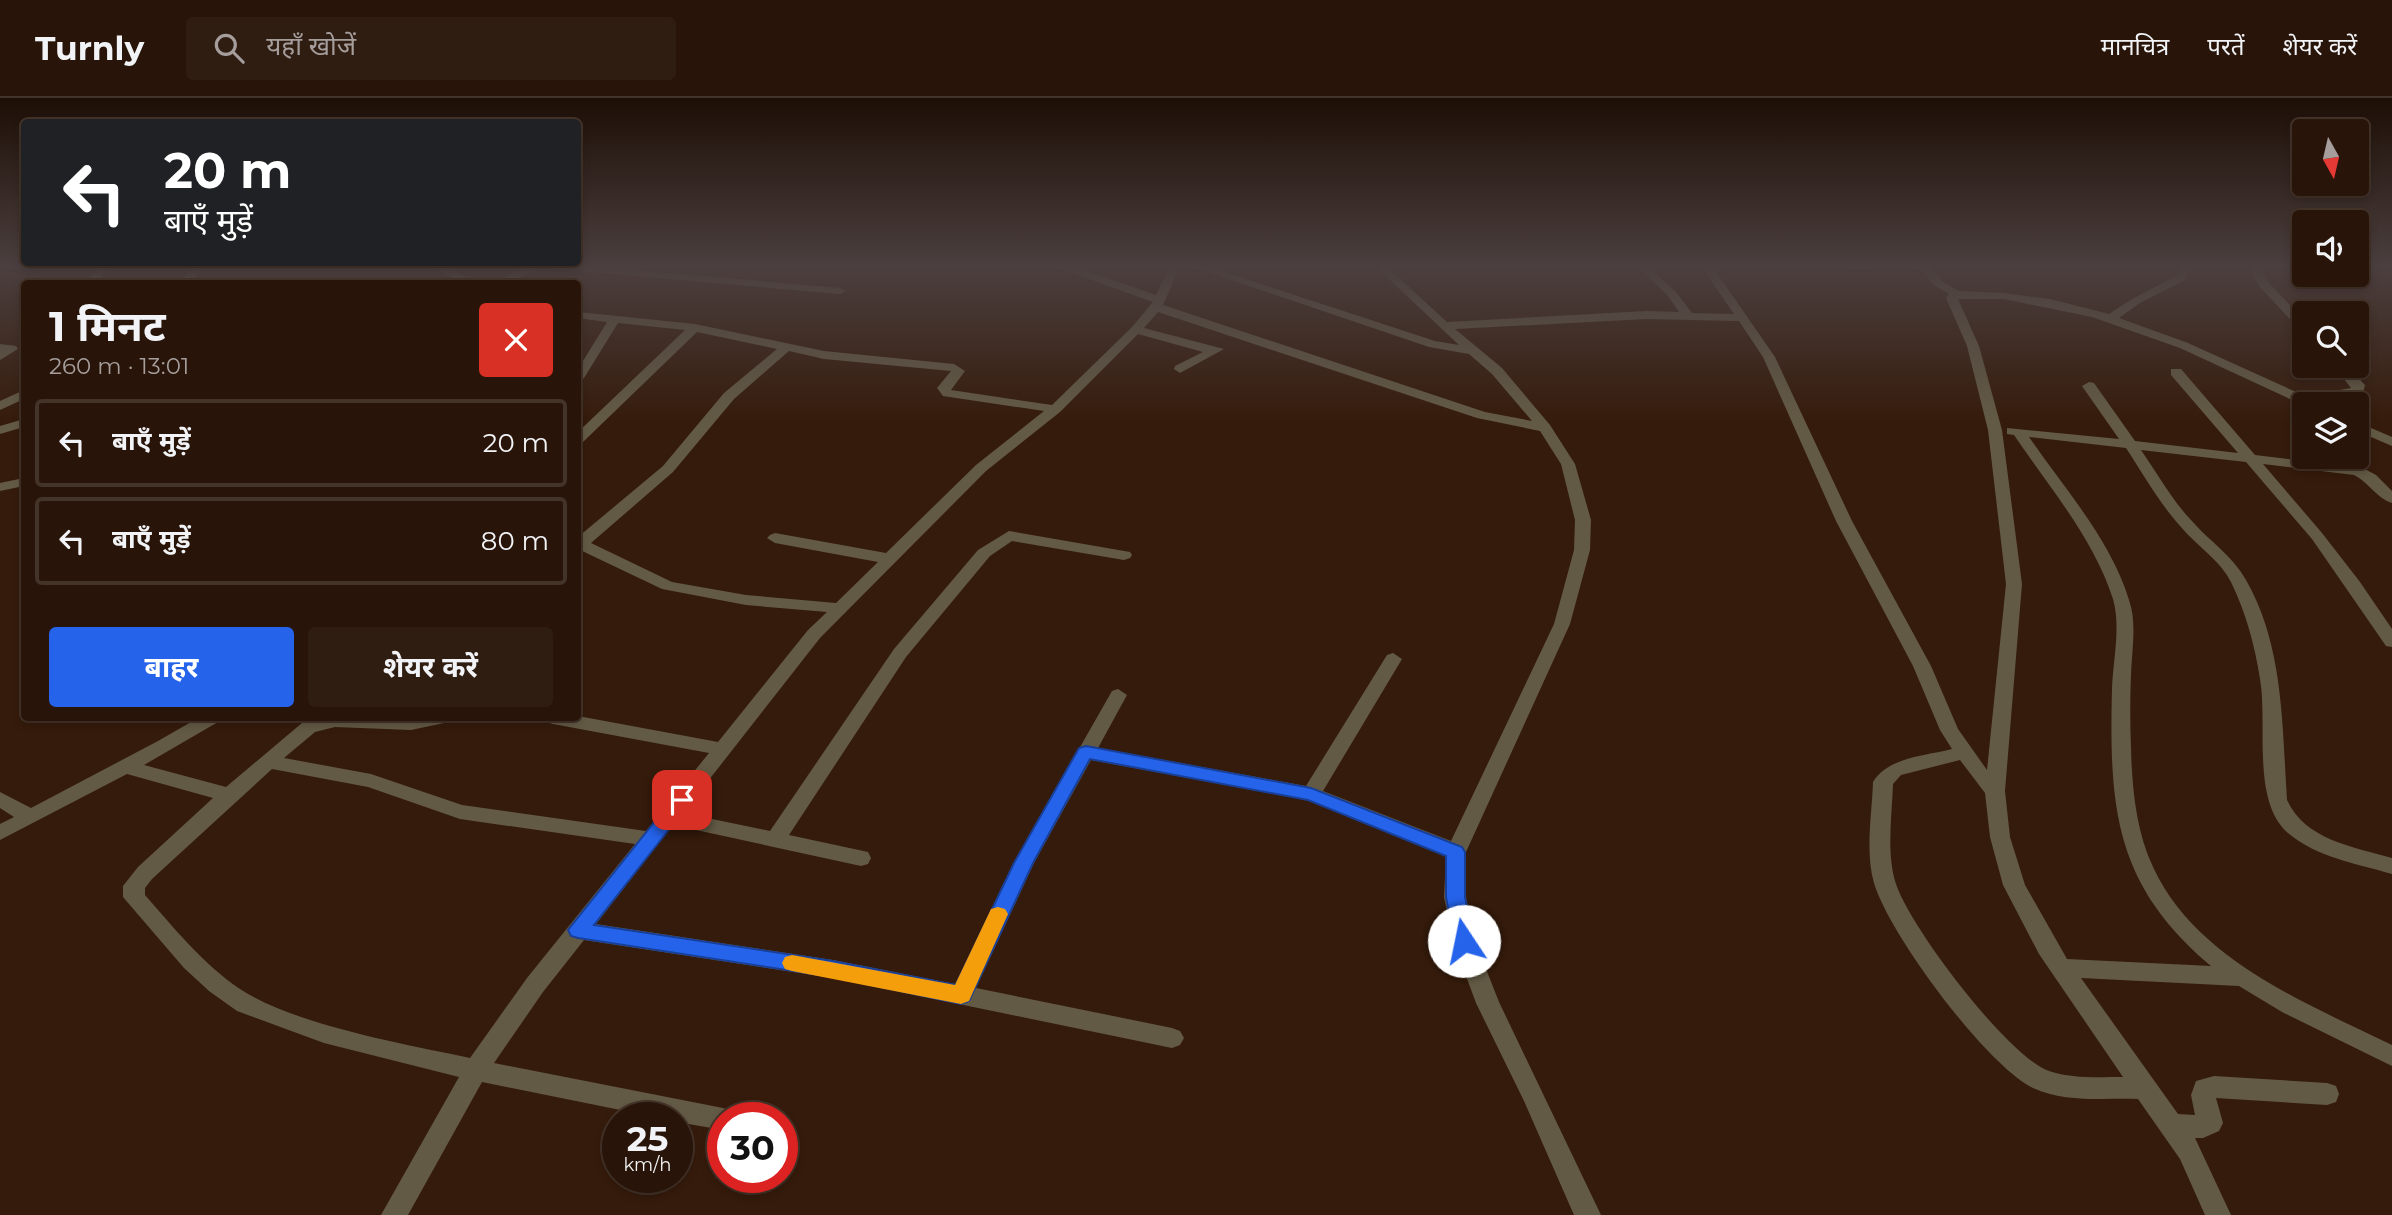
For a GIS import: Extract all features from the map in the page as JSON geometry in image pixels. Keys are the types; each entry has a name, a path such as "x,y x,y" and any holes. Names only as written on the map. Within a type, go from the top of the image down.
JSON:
{"street":[{"path":"601,318 695,328 824,355 954,368 959,372 944,388 948,393 1055,409"},
{"path":"394,1215 475,1071 535,985 814,634 981,468 1055,409 1146,318"},
{"path":"1195,318 1482,415 1545,428"},
{"path":"1356,318 1433,344 1474,351"},
{"path":"1436,318 1497,371 1545,428 1568,464 1583,520 1582,550 1562,624 1456,852 1455,897 1464,941 1488,1003 1588,1215"},
{"path":"1444,326 1577,318"},
{"path":"1744,318 1769,357 1844,521 1922,666 1948,730 1995,791"},
{"path":"1959,318 1973,346 1994,430 2014,583 1995,791 2000,837 2014,885 2047,948 2189,1151 2218,1215"},
{"path":"2111,318 2154,331 2292,395"},
{"path":"581,373 614,320"},
{"path":"581,436 667,351 695,328"},
{"path":"1136,330 1214,351"},
{"path":"1180,369 1242,336"},
{"path":"0,348 12,349 0,356"},
{"path":"785,348 729,396 668,468 582,541 584,546 668,586 746,600 840,608"},
{"path":"2176,372 2317,536 2392,642"},
{"path":"2351,378 2358,385 2358,390 2354,392"},
{"path":"2089,386 2185,523 2222,558 2238,580 2259,630 2270,682 2280,813 2309,837 2392,866"},
{"path":"0,406 21,396"},
{"path":"0,430 21,424"},
{"path":"1994,430 2358,471 2371,478 2392,499"},
{"path":"2369,431 2392,442"},
{"path":"2019,432 2091,541 2110,573 2122,602 2124,627 2121,749 2124,803 2134,843 2149,881 2170,912 2197,940 2242,977 2392,1056"},
{"path":"0,487 21,483"},
{"path":"775,839 900,653 984,553 1009,536 1124,555"},
{"path":"775,538 890,559"},
{"path":"1311,794 1393,659"},
{"path":"961,995 1024,863 1118,695"},
{"path":"0,832 206,721"},
{"path":"426,721 411,724 321,723 309,727 229,794 145,873 134,886 134,897 199,969 233,996 281,1018 339,1037 475,1071 707,1116"},
{"path":"570,721 723,748"},
{"path":"1086,752 1311,794 1456,852"},
{"path":"1963,752 1894,770 1883,782 1885,884 1902,923 1928,961 2016,1064 2038,1080 2063,1086 2147,1088"},
{"path":"268,762 371,781 460,812 651,839"},
{"path":"124,767 229,794"},
{"path":"0,799 30,817"},
{"path":"669,817 861,858"},
{"path":"578,930 833,969 1172,1038"},
{"path":"2062,968 2242,977"},
{"path":"2171,1125 2203,1127 2210,1123 2203,1096 2205,1089 2214,1087 2327,1094"}],"slow traffic":[{"path":"792,963 961,995 998,914"}],"route":[{"path":"682,800 578,930 833,969 961,995 1024,863 1086,752 1311,794 1456,852 1455,897 1464,941"}]}
